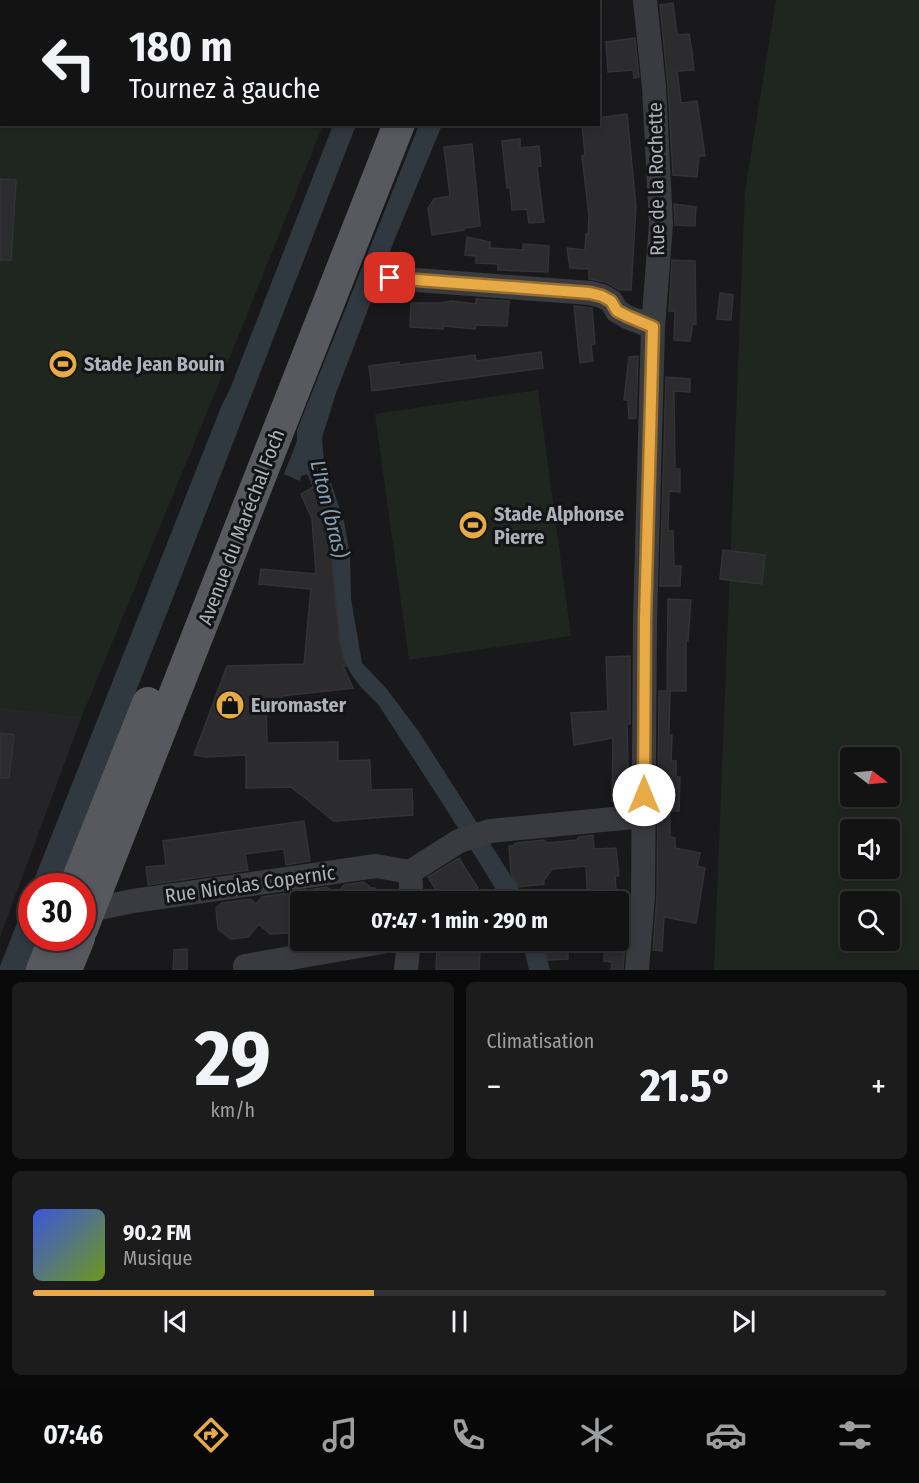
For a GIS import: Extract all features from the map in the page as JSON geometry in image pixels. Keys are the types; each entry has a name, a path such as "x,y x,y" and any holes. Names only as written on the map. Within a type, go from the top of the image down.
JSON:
{"main road":[{"name":"Avenue du Maréchal Foch","path":"96,878 376,126"},
{"name":"Avenue du Maréchal Foch","path":"96,881 398,126"},
{"path":"42,970 50,951"},
{"name":"Avenue du Maréchal Foch","path":"66,970 72,951"}],"street":[{"name":"Rue de la Rochette","path":"637,970 643,897 645,620 653,327 661,224 654,87 645,0"},
{"path":"390,278 590,293 602,296 611,301 617,311 653,327"},
{"path":"411,891 410,872 459,841 490,831 644,816"},
{"name":"Rue Nicolas Copernic","path":"96,912 133,901 375,866 410,872"},
{"path":"245,966 330,951"},
{"path":"406,970 408,951"}],"shaded area":[{"path":"776,0 919,0 919,970 714,970 745,191"},
{"path":"0,126 323,126 82,716 0,707"},
{"name":"Stade Alphonse Pierre","path":"538,390 571,636 409,660 375,414"},
{"path":"0,707 82,716 24,873 18,873 18,888 0,937"}],"water":[{"path":"333,126 356,126 64,873 37,873"},
{"name":"L'Iton (bras)","path":"419,126 442,126 394,241 335,396 322,438 324,463 344,521 350,555 351,599 362,663 386,688 419,732 520,891 497,891 378,704 360,686 346,664 338,635 332,550 326,519 307,474 301,476 300,481 284,474 297,441 297,430"},
{"path":"18,920 18,951 34,951 27,970 0,970"},
{"path":"524,951 545,951 550,970 529,970"}],"building":[{"path":"673,3 677,35 689,34 692,51 694,70 677,71 681,103 697,101 705,156 699,156 697,177 673,175 668,86 660,5"},
{"path":"635,38 639,77 634,78 633,70 608,72 606,42"},
{"path":"627,114 636,207 631,290 620,290 606,282 589,279 589,269 570,268 567,248 585,250 586,234 588,234 589,216 582,156 585,155 582,126 600,126 600,118"},
{"path":"520,139 520,148 539,146 541,166 537,166 544,222 529,223 527,209 512,210 502,141"},
{"path":"472,144 480,226 432,235 428,208 434,199 450,196 444,147"},
{"path":"0,179 16,180 11,260 0,260"},
{"path":"674,204 696,207 695,226 675,225"},
{"path":"467,237 490,242 490,248 523,250 523,244 549,246 548,272 498,270 498,264 476,263 476,256 465,255"},
{"path":"672,260 695,261 696,324 693,323 690,341 674,340 675,311 669,311"},
{"path":"720,293 733,295 731,320 717,319"},
{"path":"476,299 509,301 507,326 476,325 475,329 443,326 443,329 410,327 411,303 452,301 476,304"},
{"path":"574,306 592,308 595,344 591,345 593,361 580,363"},
{"path":"541,352 543,368 372,391 369,366 399,362 399,365 475,355 476,361"},
{"path":"638,356 636,418 629,419 628,400 624,400 629,357"},
{"path":"666,377 690,379 690,392 674,391 675,469 680,469 680,492 669,491 668,531 673,531 674,566 681,566 680,586 660,586"},
{"path":"313,487 323,508 329,533 340,644 346,666 343,666 353,688 282,696 279,704 266,699 267,743 338,742 338,761 370,760 371,790 412,789 413,815 334,821 291,787 246,788 246,755 207,757 194,755 227,666 304,664 311,589 259,584 261,569 316,574 312,519 301,494"},
{"path":"723,550 765,555 762,584 720,579"},
{"path":"668,599 691,600 688,641 686,641 686,691 670,691 671,761 676,761 676,777 680,777 679,811 670,811 670,837 675,838 675,848 700,853 697,866 705,868 696,923 664,917 662,951 653,950 657,897 659,691 667,691"},
{"path":"630,656 630,724 627,724 629,801 612,801 613,738 574,745 571,713 608,711 606,657"},
{"path":"0,733 14,735 9,778 0,778"},
{"path":"304,821 310,861 286,865 284,849 245,854 248,870 148,885 146,867 166,865 163,841"},
{"path":"593,835 594,849 616,848 619,876 615,876 616,891 587,891 586,866 552,869 544,880 544,884 518,887 511,873 509,846 544,840 547,843 577,840 579,837"},
{"path":"459,858 478,888 473,891 436,891 428,877"},
{"path":"364,882 371,888 375,888 375,891 339,891 344,885"},
{"path":"327,887 332,891 301,891"},
{"path":"290,893 290,930 288,933 270,934 259,924 248,937 231,939 218,929 216,908 222,903 250,899 256,904 262,897"},
{"path":"187,949 187,970 173,970 174,950"},
{"path":"437,951 480,951 479,970 436,970"},
{"path":"546,951 568,951 568,959 548,960"},
{"path":"605,951 625,951 623,970 611,970 612,962 604,961"}],"place":[{"name":"Stade Jean Bouin","path":"63,364"},
{"name":"Stade Alphonse Pierre","path":"473,525"},
{"name":"Euromaster","path":"230,705"}],"route":[{"path":"390,278 590,293 602,296 611,301 617,311 653,327 645,620 644,795"}]}
